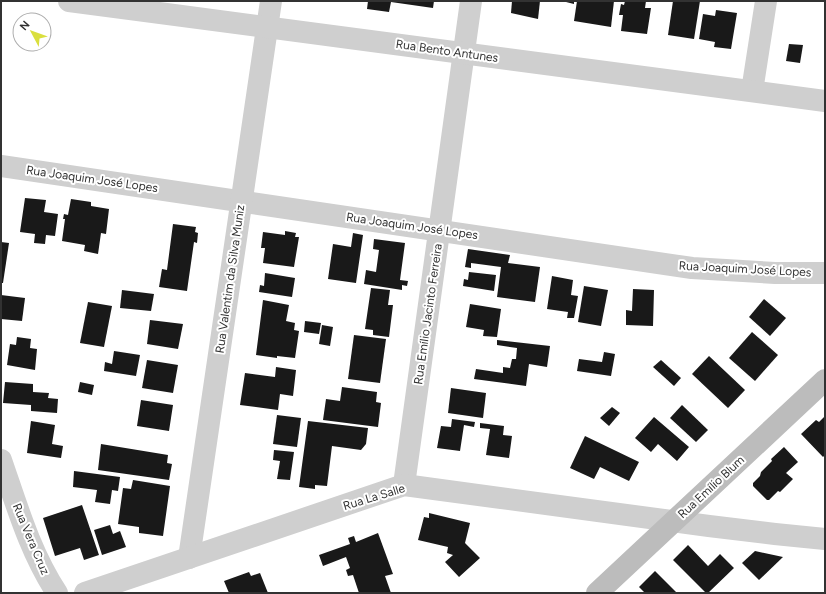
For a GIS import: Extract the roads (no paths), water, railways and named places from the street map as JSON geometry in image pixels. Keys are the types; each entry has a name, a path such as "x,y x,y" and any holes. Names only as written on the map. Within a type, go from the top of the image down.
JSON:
{"main road":[{"name":"Rua Emílio Blum","path":"597,593 825,380"}],"street":[{"name":"Rua Bento Antunes","path":"69,1 825,101"},
{"name":"Rua Valentim da Silva Muniz","path":"189,558 271,1"},
{"name":"Rua Emílio Jacinto Ferreira","path":"404,485 471,1"},
{"path":"752,91 766,1"},
{"name":"Rua Joaquim José Lopes","path":"1,166 692,268 825,273"},
{"name":"Rua Vera Cruz","path":"1,460 32,548 45,575 57,593"},
{"name":"Rua La Salle","path":"85,593 404,485 775,534 825,539"}]}
